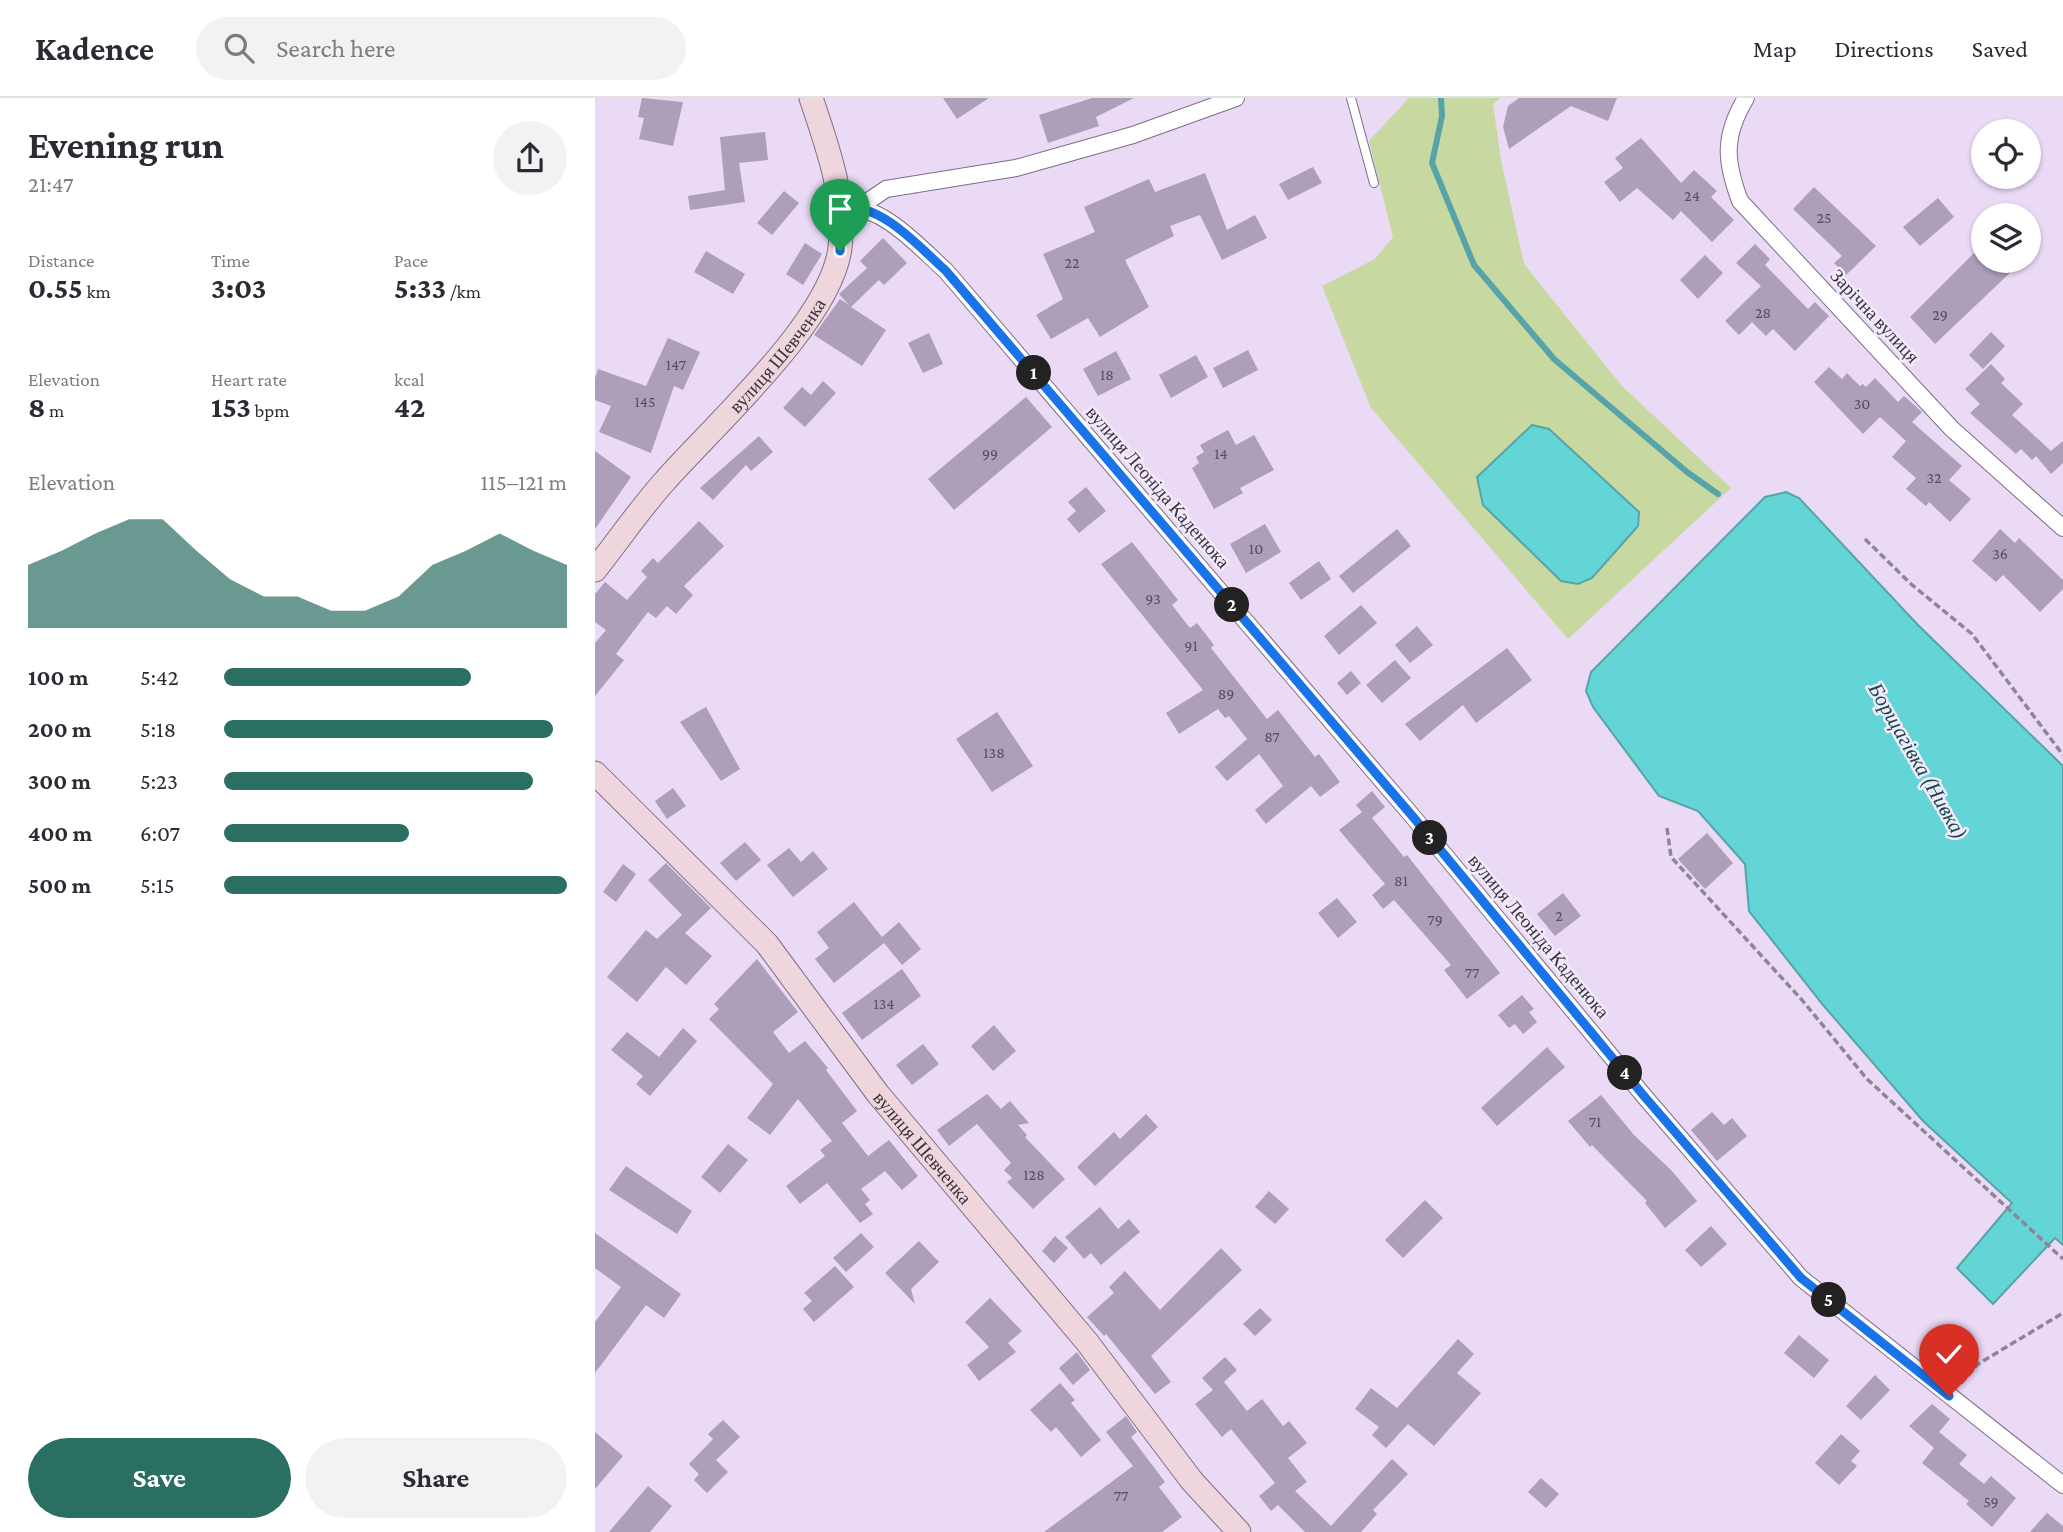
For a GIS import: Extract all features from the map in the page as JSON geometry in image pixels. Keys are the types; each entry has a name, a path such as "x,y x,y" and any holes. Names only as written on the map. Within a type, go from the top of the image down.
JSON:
{"street":[{"name":"вулиця Шевченка","path":"595,570 662,484 793,341 828,291 851,207 830,157 811,98"},
{"path":"851,207 886,189 1016,168 1133,135 1236,98"},
{"name":"Зарічна вулиця","path":"1746,98 1728,144 1727,167 1740,201 1952,429 2063,528"},
{"name":"вулиця Леоніда Каденюка","path":"851,207 903,232 946,271 1414,818 1644,1096 1801,1278 2063,1485"},
{"name":"вулиця Шевченка","path":"595,773 767,944 878,1094 1087,1342 1192,1481 1238,1532"}],"lane":[{"path":"1351,98 1374,183"}],"path":[{"path":"1865,538 1911,584 1972,634 2063,755"},
{"path":"1667,828 1671,857 1802,1000 1867,1079 2063,1259"},
{"path":"1949,1396 1978,1364 2063,1313"}],"shaded area":[{"path":"1409,98 1501,98 1493,104 1501,160 1524,264 1622,386 1731,488 1568,639 1371,408 1322,286 1375,259 1393,237 1369,141"}],"water":[{"path":"1532,425 1549,429 1639,512 1638,526 1592,578 1578,584 1561,581 1483,505 1477,477"},
{"path":"1786,492 1799,498 1918,625 2063,766 2063,1245 2055,1238 1993,1304 1957,1268 2012,1203 1923,1121 1823,1005 1749,911 1745,864 1698,811 1659,796 1593,707 1586,691 1591,672 1765,497"}],"building":[{"path":"642,98 683,102 673,146 639,139 644,118 638,117"},
{"path":"943,98 989,98 957,119"},
{"path":"1092,98 1134,98 1096,117 1099,126 1048,143 1039,115"},
{"path":"1519,98 1617,98 1608,121 1571,106 1509,149 1503,127 1508,106"},
{"path":"765,132 768,160 739,163 745,202 690,210 688,196 725,190 720,137"},
{"path":"1641,138 1681,183 1694,170 1717,191 1711,197 1734,220 1712,242 1681,211 1673,220 1637,188 1620,202 1604,182 1623,168 1615,158"},
{"path":"1313,167 1322,183 1288,200 1279,184"},
{"path":"1205,173 1227,230 1255,215 1267,238 1222,260 1200,215 1170,226 1174,236 1125,260 1149,307 1100,337 1088,318 1051,339 1036,315 1063,299 1043,254 1095,232 1084,207 1149,179 1155,192"},
{"path":"1814,187 1876,246 1846,275 1834,263 1842,256 1793,209"},
{"path":"784,191 799,203 772,235 757,223"},
{"path":"1938,198 1954,217 1920,246 1903,227"},
{"path":"883,238 907,263 884,285 879,280 851,307 886,330 862,366 814,335 840,299 849,305 839,294 867,268 860,261"},
{"path":"805,243 822,254 803,285 786,274"},
{"path":"1755,244 1770,259 1765,265 1808,309 1815,302 1829,316 1795,351 1773,329 1766,336 1752,322 1739,335 1725,321 1761,286 1736,263"},
{"path":"706,251 745,274 733,294 694,272"},
{"path":"1705,255 1723,273 1698,299 1680,280"},
{"path":"1971,256 1971,273 2010,273 1935,344 1910,317"},
{"path":"1991,332 2005,346 1983,369 1969,355"},
{"path":"929,333 943,364 923,373 908,343"},
{"path":"668,338 700,352 683,390 674,386 651,453 599,432 611,406 595,400 595,378 598,369 646,386"},
{"path":"1248,350 1258,370 1223,388 1213,368"},
{"path":"1116,351 1131,379 1098,396 1083,369"},
{"path":"1196,355 1208,377 1171,398 1159,375"},
{"path":"1991,364 2005,379 2001,383 2023,404 2012,415 2051,451 2063,441 2063,463 2051,474 2036,456 2032,460 2021,449 2016,454 1970,413 1980,404 1965,389"},
{"path":"1829,367 1842,379 1847,373 1860,386 1863,384 1866,387 1875,378 1898,402 1904,396 1922,412 1912,422 1962,466 1949,480 1971,499 1950,522 1929,502 1926,506 1906,489 1916,478 1892,457 1906,441 1880,417 1863,434 1814,382"},
{"path":"823,381 836,393 805,427 783,408 802,387 811,395"},
{"path":"1026,397 1052,427 954,510 928,479"},
{"path":"1228,430 1236,445 1254,435 1274,470 1240,488 1243,493 1214,509 1192,468 1199,463 1196,457 1204,452 1200,445"},
{"path":"759,436 773,452 751,471 746,465 713,500 700,488"},
{"path":"595,451 631,477 595,529"},
{"path":"1086,487 1106,511 1079,533 1067,519 1076,511 1068,502"},
{"path":"699,521 724,546 684,586 693,595 676,614 667,606 656,618 648,612 616,654 624,660 595,696 595,643 606,630 595,622 595,594 605,582 627,600 647,577 641,571 653,558 658,563"},
{"path":"1265,524 1281,552 1246,573 1230,544"},
{"path":"1397,529 1411,546 1353,593 1339,576"},
{"path":"2000,529 2015,543 2019,538 2063,580 2063,589 2040,612 2003,575 1996,582 1972,561"},
{"path":"1132,542 1178,600 1172,605 1190,628 1197,623 1214,645 1211,648 1267,719 1278,710 1315,757 1319,754 1340,782 1320,797 1311,786 1266,824 1255,810 1283,786 1259,754 1227,781 1215,767 1247,739 1229,716 1225,718 1218,709 1179,734 1166,713 1203,690 1101,564"},
{"path":"1319,561 1331,579 1301,600 1289,583"},
{"path":"1361,605 1377,623 1339,655 1324,636"},
{"path":"1417,626 1433,645 1410,663 1395,645"},
{"path":"1507,648 1532,680 1476,723 1463,705 1420,741 1405,724"},
{"path":"1395,660 1411,678 1382,703 1366,685"},
{"path":"1351,671 1361,683 1347,695 1337,683"},
{"path":"706,707 740,769 721,781 680,722"},
{"path":"997,712 1033,766 992,792 956,739"},
{"path":"673,788 686,806 667,819 655,801"},
{"path":"1372,791 1385,807 1372,818 1404,857 1407,855 1500,973 1467,999 1444,970 1451,965 1394,900 1383,909 1372,895 1385,884 1339,830 1362,812 1356,805"},
{"path":"1707,833 1733,863 1705,889 1678,859"},
{"path":"745,842 761,860 736,881 720,863"},
{"path":"789,848 801,862 813,851 828,869 793,897 767,865"},
{"path":"666,863 711,908 685,933 712,956 686,985 666,967 637,1002 607,977 646,930 657,939 682,915 648,880"},
{"path":"623,864 636,874 616,902 603,892"},
{"path":"1563,893 1581,916 1555,936 1537,914"},
{"path":"1337,898 1357,922 1338,938 1318,913"},
{"path":"854,902 882,937 899,922 921,949 902,965 884,943 834,983 815,959 829,948 817,932"},
{"path":"757,959 798,1012 773,1032 789,1053 805,1041 828,1068 826,1070 857,1111 842,1123 868,1156 889,1140 918,1176 902,1190 885,1171 861,1189 870,1200 865,1204 873,1214 860,1223 827,1183 800,1204 786,1186 825,1156 820,1150 832,1141 798,1099 770,1135 747,1118 773,1084 709,1019 719,1009 714,1004"},
{"path":"902,969 921,996 862,1040 842,1013"},
{"path":"1522,995 1534,1009 1529,1012 1537,1022 1523,1034 1515,1024 1509,1028 1498,1015"},
{"path":"994,1025 1016,1051 993,1071 971,1046"},
{"path":"683,1028 697,1041 650,1096 636,1084 643,1076 611,1050 627,1032 659,1057"},
{"path":"923,1044 939,1064 912,1085 896,1065"},
{"path":"1547,1047 1565,1067 1497,1126 1481,1108"},
{"path":"987,1094 1001,1109 1010,1101 1029,1123 1018,1125 1027,1135 1025,1137 1065,1179 1033,1209 1007,1182 1012,1178 1004,1170 1011,1163 977,1124 949,1146 937,1130"},
{"path":"1601,1095 1634,1135 1672,1171 1697,1201 1665,1228 1645,1203 1647,1201 1592,1145 1590,1147 1568,1121"},
{"path":"1712,1112 1724,1125 1732,1118 1747,1136 1717,1161 1691,1130"},
{"path":"1146,1114 1158,1127 1095,1186 1077,1167 1114,1132 1120,1139"},
{"path":"728,1144 748,1160 720,1193 701,1177"},
{"path":"626,1166 692,1211 677,1234 609,1190"},
{"path":"1269,1191 1289,1209 1275,1224 1255,1207"},
{"path":"1425,1200 1443,1218 1403,1258 1385,1240"},
{"path":"1100,1207 1118,1229 1129,1219 1140,1232 1101,1265 1091,1253 1084,1259 1065,1237"},
{"path":"1711,1226 1727,1244 1701,1267 1685,1250"},
{"path":"595,1233 681,1294 664,1318 646,1305 595,1373 595,1322 621,1287 595,1268"},
{"path":"861,1233 874,1247 846,1272 833,1258"},
{"path":"1055,1236 1068,1248 1054,1263 1042,1251"},
{"path":"919,1241 939,1262 911,1289 915,1304 885,1273"},
{"path":"1221,1248 1242,1270 1151,1356 1171,1382 1155,1394 1106,1334 1104,1336 1087,1317 1114,1293 1109,1287 1125,1271 1160,1310"},
{"path":"835,1266 854,1287 814,1322 803,1309 812,1301 804,1293"},
{"path":"990,1298 1022,1331 1008,1343 1016,1352 979,1381 967,1365 989,1347 965,1322"},
{"path":"1260,1308 1272,1320 1255,1336 1243,1324"},
{"path":"1799,1335 1829,1360 1814,1378 1784,1353"},
{"path":"1458,1339 1474,1354 1457,1373 1481,1393 1434,1446 1408,1424 1386,1448 1372,1435 1379,1427 1355,1409 1371,1388 1397,1408"},
{"path":"1077,1352 1090,1370 1073,1385 1059,1368"},
{"path":"1225,1357 1237,1370 1224,1382 1247,1411 1262,1399 1283,1426 1289,1421 1307,1443 1288,1458 1307,1482 1295,1491 1331,1526 1392,1459 1408,1474 1373,1510 1377,1514 1361,1532 1305,1532 1278,1505 1271,1511 1259,1496 1275,1483 1231,1429 1222,1437 1195,1404 1213,1390 1202,1378"},
{"path":"1875,1375 1890,1390 1861,1420 1846,1406"},
{"path":"1060,1383 1075,1400 1071,1403 1101,1440 1081,1457 1056,1427 1051,1432 1030,1410"},
{"path":"1932,1404 1950,1419 1939,1432 1967,1455 1959,1464 1984,1484 1991,1476 2016,1498 1992,1527 1966,1504 1969,1501 1922,1463 1934,1448 1909,1426"},
{"path":"1126,1416 1137,1432 1131,1437 1165,1482 1159,1487 1182,1517 1162,1532 1044,1532 1133,1466 1106,1432"},
{"path":"723,1420 740,1437 716,1460 728,1472 707,1493 694,1480 699,1474 689,1464 713,1439 708,1434"},
{"path":"595,1432 623,1456 595,1489"},
{"path":"1841,1434 1860,1451 1851,1461 1857,1466 1839,1485 1815,1463"},
{"path":"1541,1478 1559,1494 1546,1508 1528,1492"},
{"path":"648,1486 672,1506 650,1532 609,1532"},
{"path":"2047,1513 2063,1526 2063,1532 2030,1532"}],"waterway":[{"name":"Борщагівка (Нивка)","path":"1441,98 1442,116 1432,163 1474,265 1554,359 1687,472 1718,494"}],"route":[{"path":"840,251 842,207 861,206 903,232 946,271 1414,818 1644,1096 1801,1278 1949,1396"}]}
